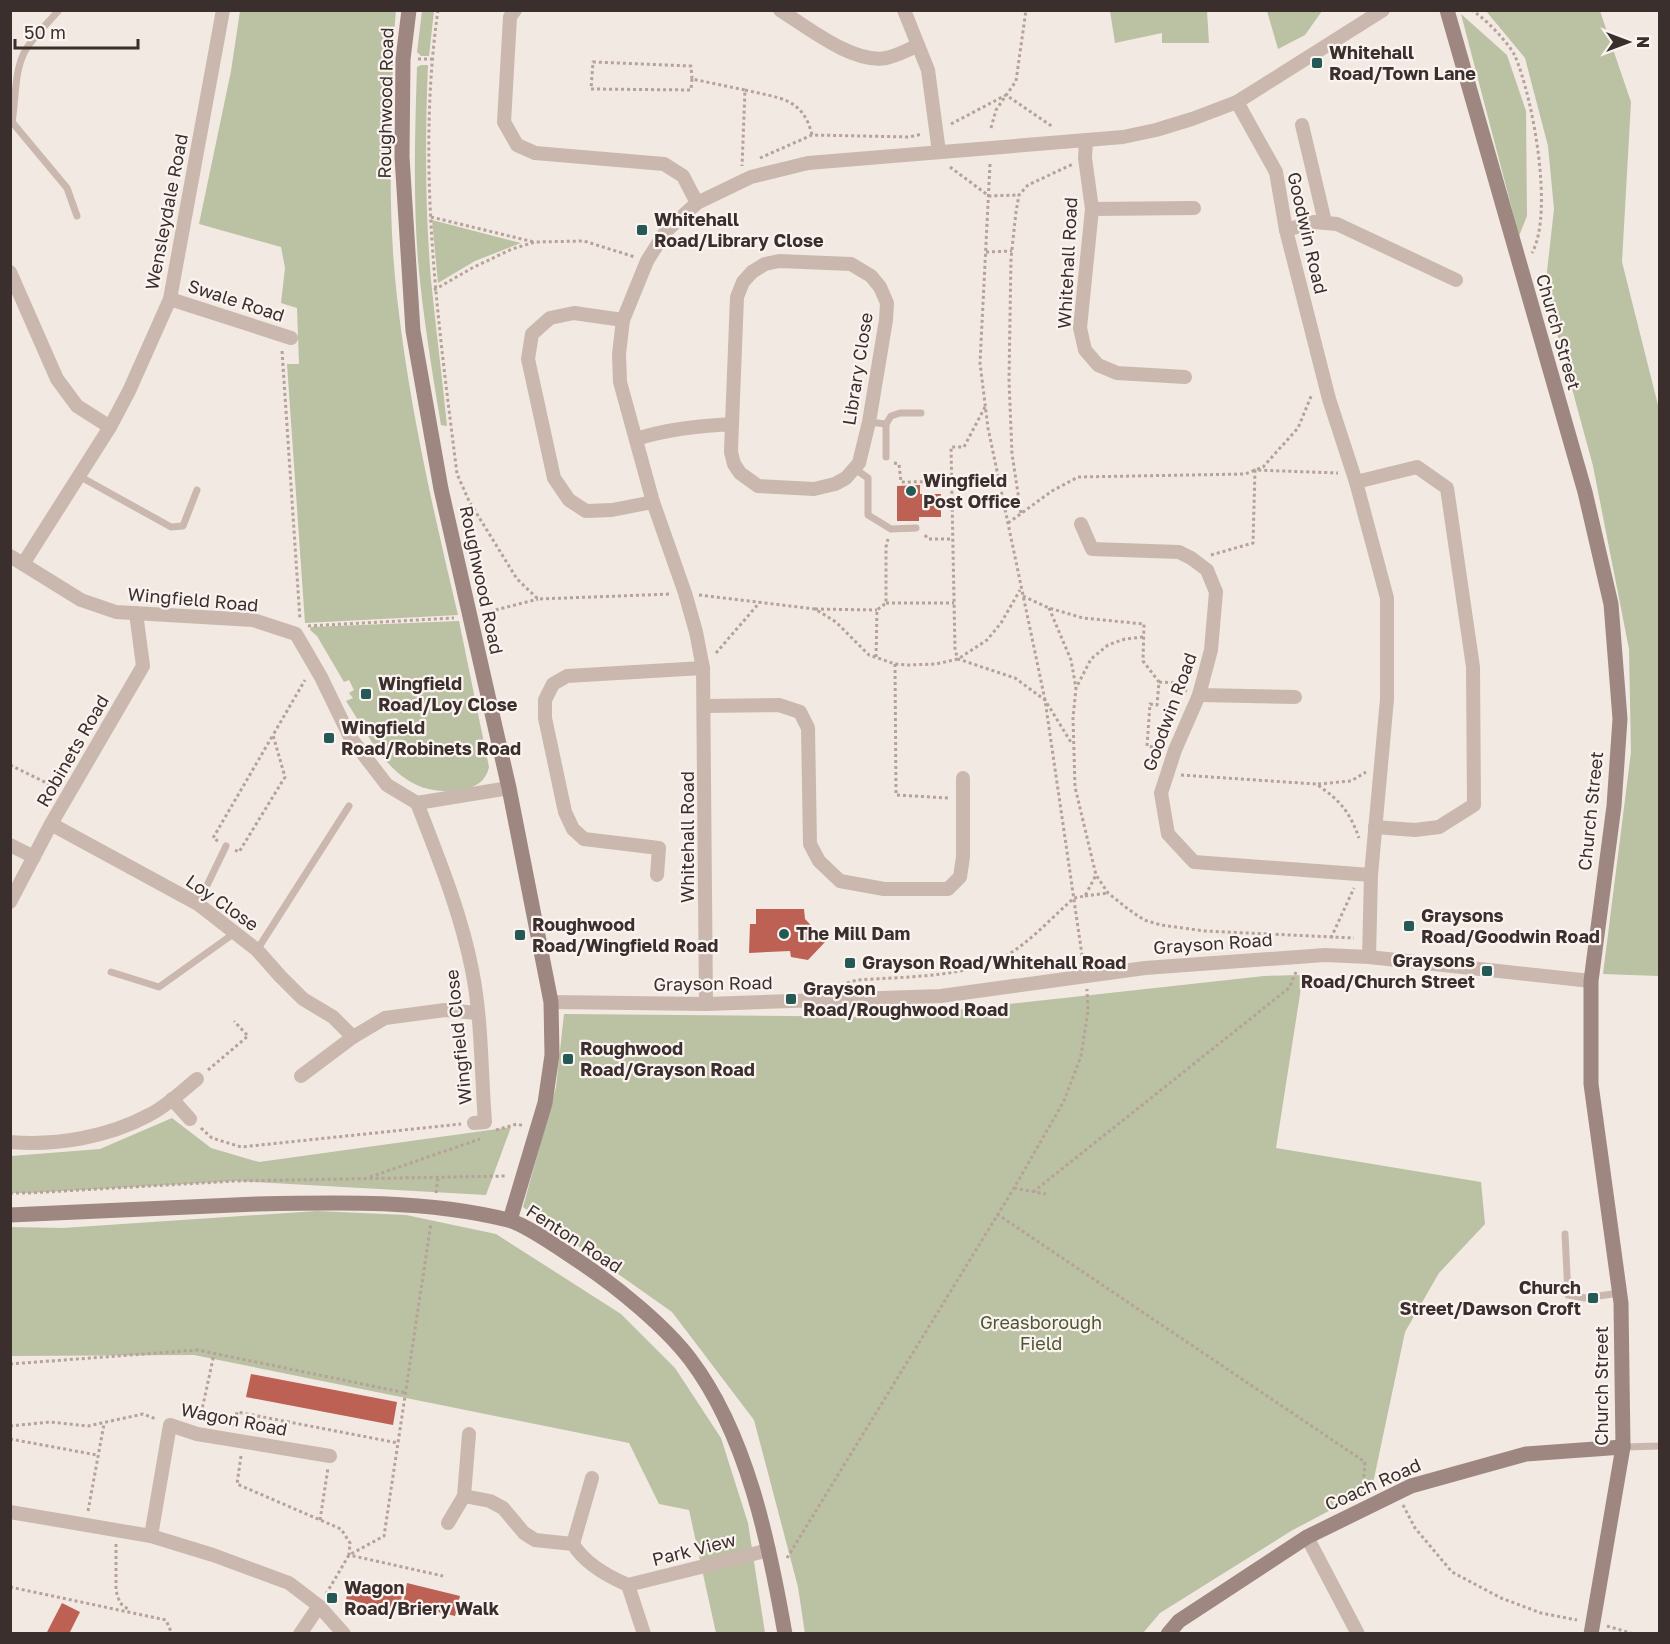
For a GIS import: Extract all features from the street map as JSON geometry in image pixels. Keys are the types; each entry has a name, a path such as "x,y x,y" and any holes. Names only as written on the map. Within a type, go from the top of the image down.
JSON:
{"street":[{"name":"Wensleydale Road","path":"23,564 110,427 129,391 170,299 223,10"},
{"name":"Roughwood Road","path":"409,10 403,59 402,157 413,331 441,489 509,788 551,1002 552,1054 545,1103 510,1220"},
{"path":"516,10 510,17 504,123 517,145 535,153 664,164 683,176 697,203"},
{"path":"780,10 824,38 861,57 886,58 917,46"},
{"path":"904,10 928,70 939,153"},
{"name":"Whitehall Road","path":"706,1004 703,668 685,593 653,502 620,382 623,320 647,261 666,231 697,203 750,177 808,164 1123,137 1192,119 1237,102 1383,10"},
{"name":"Church Street","path":"1447,10 1585,492 1611,603 1620,719 1614,806 1591,981 1591,1084 1619,1293 1623,1447 1593,1631"},
{"name":"Goodwin Road","path":"1237,102 1276,172 1286,230 1323,377 1355,478 1387,598 1388,699 1375,827 1365,875 1369,957"},
{"path":"1302,125 1325,222"},
{"name":"Whitehall Road","path":"1086,141 1085,158 1092,209 1080,328 1085,350 1098,365 1117,373 1185,377"},
{"path":"1092,209 1194,208"},
{"path":"1286,230 1314,222 1337,224 1456,280"},
{"name":"Library Close","path":"778,261 851,264 871,276 880,287 887,303 886,320 869,422 859,463 855,469 846,478 824,488 758,486 740,473 734,464 731,452 736,297 743,282 752,272 765,264 778,261"},
{"path":"10,272 14,291 57,379 77,406 110,427"},
{"name":"Swale Road","path":"170,299 291,338"},
{"path":"623,320 574,312 550,318 532,334 528,359 554,478 569,500 586,511 612,510 653,502"},
{"path":"636,439 662,431 687,427 732,424"},
{"path":"1355,478 1417,467 1447,488 1473,667 1474,804 1439,827 1415,830 1375,827"},
{"path":"1082,525 1092,549 1179,552 1195,560"},
{"name":"Wingfield Road","path":"10,556 81,600 116,612 253,620 296,634 350,737 387,784 417,803"},
{"name":"Goodwin Road","path":"1195,560 1207,570 1216,592 1211,650 1199,695 1175,750 1161,793 1168,834 1194,862 1365,875"},
{"name":"Robinets Road","path":"10,902 51,824 143,666 136,613"},
{"name":"Whitehall Road","path":"657,874 659,848 584,839 573,830 565,812 544,718 544,700 553,684 567,676 703,668"},
{"path":"1199,695 1295,697"},
{"path":"705,706 779,705 800,712 808,728 810,844 819,861 840,881 884,889 948,889 960,877 963,857 963,778"},
{"path":"417,803 509,788"},
{"name":"Wingfield Close","path":"417,803 449,887 472,969 477,1013 479,1122"},
{"name":"Loy Close","path":"51,824 198,904 258,950 303,999 333,1017 353,1037"},
{"path":"10,845 34,857"},
{"name":"Grayson Road","path":"551,1002 706,1004 941,996 1145,968 1303,956 1369,957 1591,981"},
{"path":"301,1076 353,1037 385,1018 445,1010 477,1013"},
{"path":"10,1142 33,1144 69,1140 117,1129 152,1114 197,1079"},
{"path":"171,1099 190,1119"},
{"name":"Fenton Road","path":"10,1215 338,1202 434,1208 510,1220 550,1242 598,1274 649,1317 690,1359 714,1396 734,1435 770,1550 785,1634"},
{"name":"Wagon Road","path":"151,1536 170,1425 197,1434 330,1456"},
{"path":"448,1523 464,1496 469,1434"},
{"name":"Coach Road","path":"1168,1634 1179,1621 1307,1537 1411,1486 1526,1454 1623,1447"},
{"path":"592,1478 573,1544 580,1555 591,1564 610,1578 628,1585 644,1634"},
{"path":"464,1496 490,1502 503,1508 524,1533 535,1540 573,1544"},
{"path":"10,1512 151,1536 213,1555 289,1583 319,1606 344,1634"},
{"path":"1307,1537 1358,1634"},
{"name":"Park View","path":"628,1585 770,1550"},
{"path":"300,1634 319,1606"}],"lane":[{"path":"59,10 25,51 18,72 11,123 67,188 77,216"},
{"path":"888,460 886,423 891,416 900,413 921,412"},
{"path":"869,422 886,423"},
{"path":"855,469 868,478 868,515 891,529 916,528"},
{"path":"79,476 171,527 183,526 197,490"},
{"path":"258,950 349,806"},
{"path":"198,904 226,846"},
{"path":"111,972 159,987 236,932"},
{"path":"1565,1234 1568,1295 1585,1298 1619,1293"},
{"path":"1623,1447 1659,1446"}],"path":[{"path":"438,10 431,59 430,217 434,290 457,474 469,501 517,579 538,599"},
{"path":"991,128 996,110 1016,81 1026,10"},
{"path":"1471,10 1490,26 1514,54 1538,141 1542,194 1538,243 1521,273"},
{"path":"593,62 692,66 692,79 691,90 591,89 593,62"},
{"path":"692,79 789,100 808,121 812,135"},
{"path":"745,90 742,166 750,177"},
{"path":"742,166 812,135 909,137 937,131 1006,95"},
{"path":"1006,95 1057,130 1058,143"},
{"path":"939,153 950,167 989,196 1019,195"},
{"path":"1021,513 1012,454 1009,380 1012,251 1019,195 1028,185 1085,158"},
{"path":"775,1578 1014,1188 1064,1101 1082,1056 1088,1011 1085,976 1045,700 999,481 985,407 980,363 990,164"},
{"path":"430,217 535,242 584,241 647,261"},
{"path":"434,290 472,268 512,249 535,242"},
{"path":"986,252 1012,251"},
{"path":"275,346 282,352 285,378 300,626 469,617 538,599 685,593 815,609 877,610 886,603 954,603"},
{"path":"1008,523 1052,491 1078,477 1245,474 1263,467 1298,428 1308,400 1323,377"},
{"path":"958,659 955,650 951,447 964,447 985,407"},
{"path":"888,460 899,464 901,482 999,481"},
{"path":"1255,470 1355,478"},
{"path":"1195,560 1253,543 1255,470"},
{"path":"916,528 928,539 953,539"},
{"path":"886,603 886,547 891,529"},
{"path":"815,609 836,622 869,654 908,666 958,659 987,640 1001,623 1021,588"},
{"path":"1023,596 1049,608 1083,618 1144,624 1143,661 1159,682 1157,705 1150,704 1147,746 1175,750"},
{"path":"703,668 760,602"},
{"path":"1049,608 1071,660 1076,688"},
{"path":"876,657 877,610"},
{"path":"958,659 1015,678 1045,700 1073,746"},
{"path":"895,663 896,795 963,798"},
{"path":"273,735 285,777 238,852 213,838 273,735 314,666"},
{"path":"1159,682 1176,683 1182,689 1199,695"},
{"path":"1167,774 1316,784 1351,781 1382,757"},
{"path":"10,765 69,794"},
{"path":"1316,784 1331,794 1352,817 1362,844"},
{"path":"1085,896 1096,875"},
{"path":"1331,938 1365,875"},
{"path":"819,1000 839,986 857,980 949,973 989,962 1021,946 1074,898 1108,893"},
{"path":"1033,1192 1289,988 1303,956"},
{"path":"197,1079 248,1036 234,1021"},
{"path":"190,1119 212,1138 241,1147 479,1122 487,1136"},
{"path":"365,1178 517,1124 538,1130"},
{"path":"10,1193 236,1181 501,1175 523,1180"},
{"path":"436,1192 438,1177"},
{"path":"1014,1188 1046,1194"},
{"path":"998,1214 1365,1462 1363,1485 1389,1497 1452,1572 1501,1598 1593,1631 1634,1634"},
{"path":"319,1606 350,1555 384,1536 431,1223"},
{"path":"10,1364 198,1350 406,1393"},
{"path":"197,1434 214,1354"},
{"path":"237,1412 398,1443"},
{"path":"10,1426 50,1422 88,1426 143,1414 170,1425"},
{"path":"85,1525 104,1424"},
{"path":"10,1439 98,1455"},
{"path":"243,1442 237,1484 341,1529 350,1544 350,1555"},
{"path":"320,1520 330,1456"},
{"path":"116,1530 116,1591 120,1603 131,1612"},
{"path":"350,1555 443,1576"},
{"path":"10,1587 166,1620 172,1634"}],"green space":[{"path":"1267,10 1322,11 1305,35 1278,49"},
{"path":"240,11 396,11 391,165 392,231 397,297 415,417 458,615 305,623 287,364 299,364 297,308 281,303 285,268 281,247 199,224 231,71"},
{"path":"422,11 434,11 429,56 421,56 417,52"},
{"path":"1110,11 1207,11 1209,43 1162,43 1162,33 1115,43"},
{"path":"1486,11 1600,11 1631,102 1622,262 1659,409 1659,976 1603,974 1631,752 1629,649 1593,466 1545,289 1554,209 1548,146 1525,58"},
{"path":"1461,14 1507,55 1526,111 1527,216 1519,236"},
{"path":"428,65 426,146 428,226 431,280 447,426 441,425 418,261 415,140 417,67"},
{"path":"432,220 521,243 475,261 438,283"},
{"path":"459,621 489,767 486,776 476,785 461,791 444,791 426,788 411,782 385,760 346,701 353,698 349,693 354,690 349,680 344,682 317,636 310,630 311,627"},
{"name":"Greasborough Field","path":"1303,975 1276,1148 1481,1182 1485,1224 1439,1273 1405,1332 1372,1488 1291,1531 1160,1613 1143,1633 805,1634 798,1587 754,1420 672,1312 523,1207 556,1087 564,1014 891,1017 1264,976"},
{"path":"172,1118 211,1148 259,1162 511,1127 486,1195 236,1181 11,1193 11,1156 100,1149"},
{"path":"317,1211 406,1215 496,1234 621,1314 675,1368 721,1438 748,1523 765,1633 716,1633 689,1510 659,1504 629,1443 194,1355 11,1356 10,1227 63,1228"}],"building":[{"path":"920,485 920,494 941,494 941,517 919,517 919,521 897,521 897,486"},
{"path":"756,909 804,909 805,919 826,941 808,960 791,957 790,951 749,953 750,924 756,924"},
{"path":"251,1374 397,1402 393,1425 246,1397"},
{"path":"351,1579 403,1592 398,1612 346,1599"},
{"path":"407,1583 460,1596 455,1616 403,1604"},
{"path":"62,1603 80,1612 69,1634 46,1634"}],"place":[{"name":"Whitehall Road/Town Lane","path":"1317,63"},
{"name":"Whitehall Road/Library Close","path":"642,230"},
{"name":"Wingfield Post Office","path":"911,491"},
{"name":"Wingfield Road/Loy Close","path":"366,694"},
{"name":"Wingfield Road/Robinets Road","path":"329,738"},
{"name":"Graysons Road/Goodwin Road","path":"1409,926"},
{"name":"The Mill Dam","path":"784,934"},
{"name":"Roughwood Road/Wingfield Road","path":"520,935"},
{"name":"Grayson Road/Whitehall Road","path":"850,963"},
{"name":"Graysons Road/Church Street","path":"1487,971"},
{"name":"Grayson Road/Roughwood Road","path":"791,999"},
{"name":"Roughwood Road/Grayson Road","path":"568,1059"},
{"name":"Church Street/Dawson Croft","path":"1593,1298"},
{"name":"Wagon Road/Briery Walk","path":"332,1598"}]}
